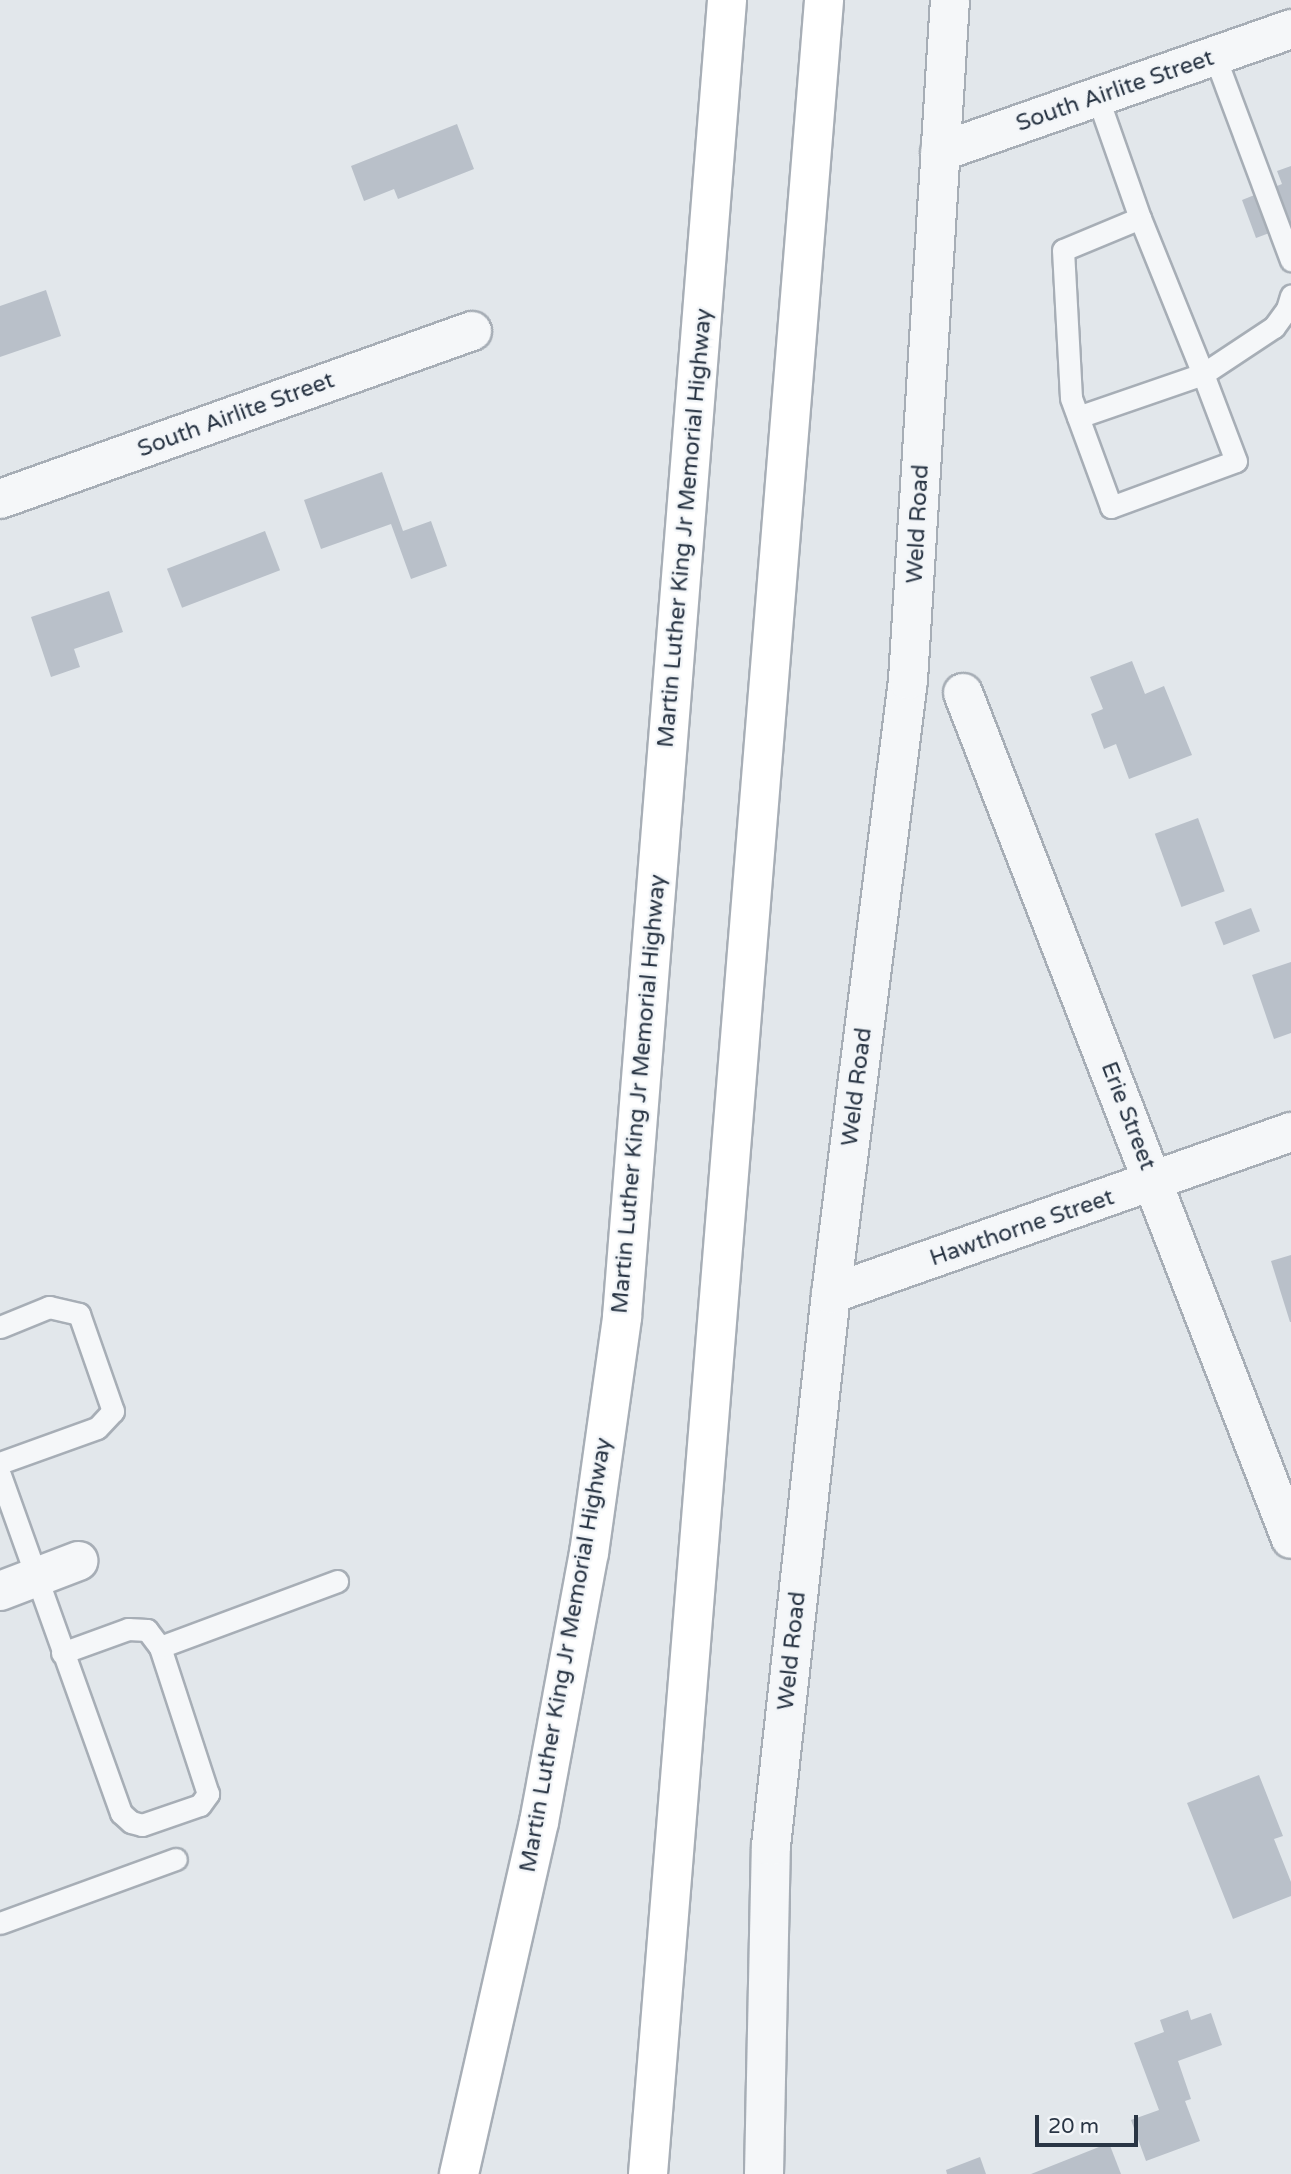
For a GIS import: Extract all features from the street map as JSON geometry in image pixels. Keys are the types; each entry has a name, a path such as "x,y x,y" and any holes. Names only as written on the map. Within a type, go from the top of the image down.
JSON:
{"highway":[{"name":"Martin Luther King Jr Memorial Highway","path":"459,2174 539,1822 589,1553 622,1317 727,0"},
{"path":"648,2174 824,0"}],"street":[{"name":"Weld Road","path":"764,2174 771,1846 831,1294 908,680 950,0"},
{"name":"South Airlite Street","path":"940,152 1291,29"},
{"name":"South Airlite Street","path":"0,499 472,331"},
{"name":"Erie Street","path":"963,693 1291,1539"},
{"name":"Hawthorne Street","path":"831,1294 1291,1132"},
{"path":"0,1591 78,1561"}],"lane":[{"path":"1215,57 1291,260"},
{"path":"1097,96 1140,218 1236,461 1111,506 1071,398 1063,250 1140,218"},
{"path":"1078,416 1203,374 1274,327 1287,309 1291,296"},
{"path":"0,1327 49,1307 79,1314 113,1411 97,1428 0,1463"},
{"path":"0,1475 62,1653 121,1813 131,1822 142,1825 200,1805 208,1794 160,1647 146,1630 128,1629 62,1653"},
{"path":"160,1647 337,1581"},
{"path":"0,1923 176,1859"}],"building":[{"path":"457,124 474,169 398,199 394,189 364,201 351,166"},
{"path":"1291,166 1291,225 1256,238 1242,200 1282,184 1277,171"},
{"path":"46,290 61,336 0,357 0,306"},
{"path":"382,472 403,531 431,521 447,566 411,579 391,524 321,549 304,500"},
{"path":"265,531 280,570 182,608 167,569"},
{"path":"109,591 123,632 74,649 80,667 51,677 31,617"},
{"path":"1132,661 1145,694 1164,686 1192,755 1129,779 1116,744 1104,749 1091,714 1103,709 1090,677"},
{"path":"1198,818 1225,891 1181,907 1155,834"},
{"path":"1251,908 1260,931 1224,945 1215,922"},
{"path":"1291,962 1291,1033 1274,1039 1252,975"},
{"path":"1291,1255 1291,1322 1290,1322 1271,1261"},
{"path":"1259,1775 1283,1836 1274,1839 1291,1882 1291,1896 1233,1919 1187,1803"},
{"path":"1188,2010 1191,2020 1211,2013 1222,2045 1178,2061 1191,2099 1185,2101 1200,2141 1146,2161 1131,2120 1159,2110 1134,2043 1164,2032 1160,2020"},
{"path":"1109,2143 1121,2174 1031,2174"},
{"path":"980,2157 986,2174 947,2174 946,2170"}]}
